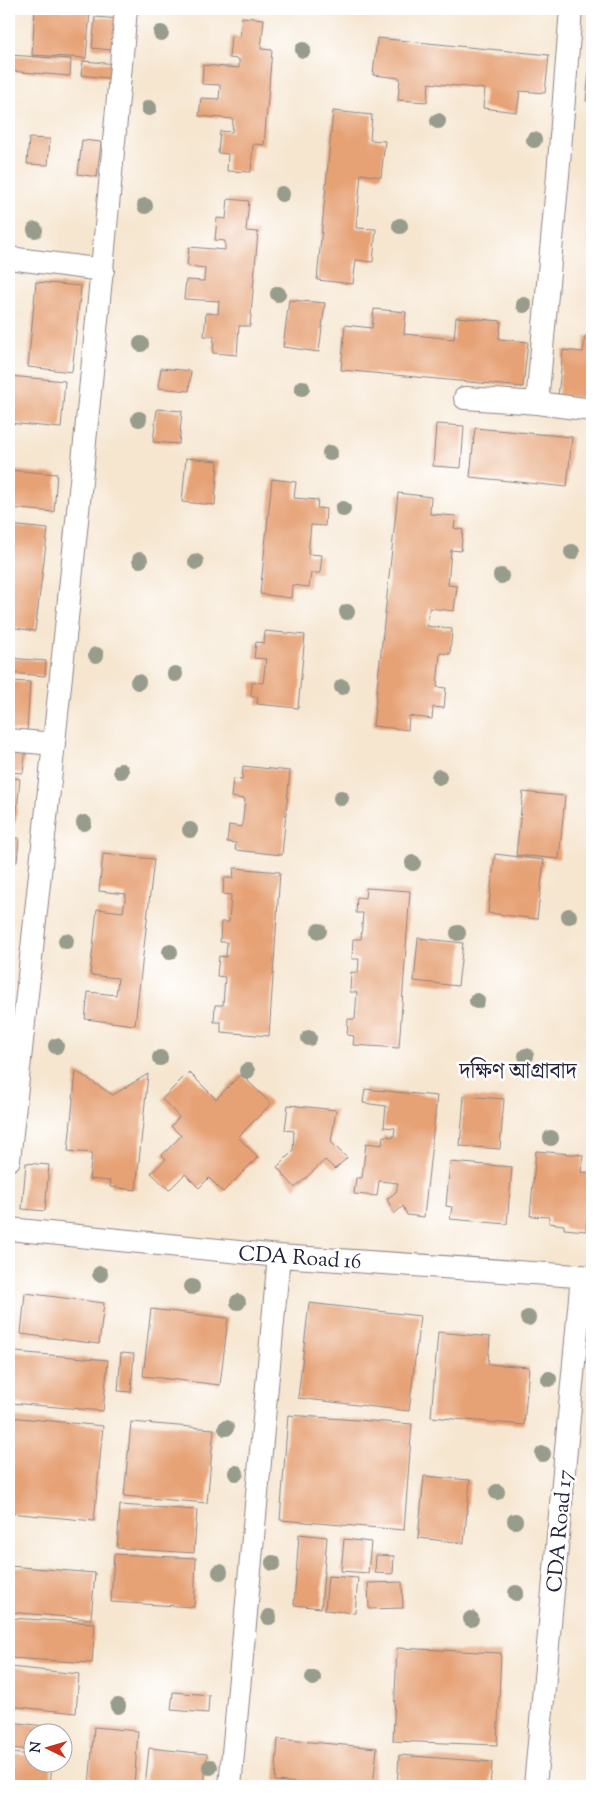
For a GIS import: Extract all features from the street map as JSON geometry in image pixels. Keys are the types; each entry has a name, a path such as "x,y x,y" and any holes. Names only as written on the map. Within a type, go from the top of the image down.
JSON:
{"street":[{"path":"9,1160 103,270 126,9"},
{"path":"537,403 558,175 570,13"},
{"path":"9,258 103,270"},
{"path":"465,398 537,403 592,410"},
{"path":"9,740 54,744"},
{"name":"CDA Road 16","path":"9,1229 279,1256 587,1276"},
{"path":"230,1786 279,1256"},
{"name":"CDA Road 17","path":"535,1786 587,1276"}],"building":[{"path":"35,9 90,11 86,58 32,55"},
{"path":"95,17 122,19 120,51 92,48"},
{"path":"242,17 264,19 261,49 272,50 264,145 253,144 251,172 227,171 228,154 218,153 220,131 232,132 233,119 199,116 201,98 219,99 220,85 202,84 203,65 239,68 239,59 229,58 231,36 240,37"},
{"path":"377,38 549,55 545,93 520,91 517,112 483,108 485,89 429,83 427,102 398,100 400,78 373,75"},
{"path":"9,55 71,59 70,76 9,71"},
{"path":"83,61 116,64 115,79 81,75"},
{"path":"590,61 592,61 592,101 586,101"},
{"path":"333,111 372,115 370,140 385,141 381,177 361,174 356,228 376,229 373,262 356,260 353,284 317,280"},
{"path":"29,138 50,139 48,165 27,164"},
{"path":"82,140 101,142 97,177 78,174"},
{"path":"228,199 249,201 246,231 258,232 250,326 239,326 237,355 213,353 214,336 204,336 206,313 218,314 219,301 184,299 186,280 204,281 205,268 187,266 189,247 225,250 225,241 215,240 217,218 226,219"},
{"path":"36,282 81,286 72,372 28,367"},
{"path":"289,300 325,303 319,352 283,347"},
{"path":"374,309 406,312 404,334 454,339 456,317 501,321 499,339 528,342 523,387 341,370 345,325 372,328"},
{"path":"585,336 592,337 592,399 558,396 563,350 583,352"},
{"path":"161,368 191,371 189,391 158,388"},
{"path":"9,376 65,381 61,428 9,423"},
{"path":"157,409 182,411 179,444 153,442"},
{"path":"436,424 464,426 461,468 433,466"},
{"path":"475,428 572,437 567,487 470,477"},
{"path":"186,458 218,461 215,505 182,502"},
{"path":"9,470 57,474 54,512 9,508"},
{"path":"272,479 296,482 294,498 318,500 317,508 326,509 325,526 311,525 308,554 322,555 320,573 311,573 309,587 292,585 291,598 260,594"},
{"path":"398,493 431,497 430,514 456,516 454,528 463,530 461,551 451,550 448,585 457,586 454,611 429,608 427,626 452,629 450,654 440,653 437,687 446,688 444,708 433,707 432,719 409,716 408,730 373,726"},
{"path":"9,525 48,529 35,631 9,627"},
{"path":"265,631 305,635 298,708 257,704 258,697 251,697 252,682 263,683 266,659 254,658 256,642 264,643"},
{"path":"9,658 46,661 45,676 9,673"},
{"path":"9,681 30,682 27,731 9,730"},
{"path":"9,747 26,748 23,773 9,772"},
{"path":"243,766 290,771 282,855 235,850 236,843 227,842 229,825 242,827 245,799 231,797 233,779 242,780"},
{"path":"9,777 20,779 16,822 9,821"},
{"path":"523,792 565,796 559,859 516,855"},
{"path":"9,838 19,838 17,862 9,861"},
{"path":"103,854 154,859 135,1025 85,1019 88,992 116,995 118,978 90,975 97,909 123,912 126,894 99,891"},
{"path":"495,854 544,860 537,919 488,913"},
{"path":"234,868 280,872 269,1036 221,1032 221,1022 214,1022 215,1005 223,1005 225,977 217,976 219,956 226,957 227,942 220,942 221,922 229,922 231,895 223,894 224,878 233,878"},
{"path":"366,888 410,891 399,1048 353,1045 354,1036 347,1035 348,1019 355,1019 357,992 350,992 351,972 358,973 359,959 352,959 353,939 361,939 363,913 356,913 357,897 365,898"},
{"path":"418,938 463,943 458,986 414,981"},
{"path":"76,1071 113,1095 148,1074 136,1190 110,1187 111,1181 89,1179 92,1153 68,1151"},
{"path":"189,1072 216,1099 241,1074 271,1104 238,1137 258,1157 223,1192 209,1178 199,1188 185,1174 169,1190 151,1173 166,1159 162,1155 181,1136 171,1126 179,1117 162,1099"},
{"path":"365,1089 437,1096 424,1217 407,1215 403,1206 394,1214 387,1199 396,1192 398,1183 379,1181 377,1196 354,1194 356,1178 362,1178 366,1143 382,1145 383,1136 394,1137 395,1128 384,1127 386,1106 363,1103"},
{"path":"464,1096 504,1099 500,1149 460,1146"},
{"path":"288,1105 336,1110 331,1142 347,1158 335,1169 325,1160 295,1188 277,1167 293,1151 294,1131 285,1130"},
{"path":"536,1151 583,1155 581,1172 591,1173 586,1231 564,1229 564,1225 549,1223 549,1217 530,1216"},
{"path":"450,1162 512,1167 507,1224 450,1219 452,1207 446,1206"},
{"path":"26,1163 49,1165 45,1211 22,1209"},
{"path":"25,1293 104,1303 99,1344 21,1334"},
{"path":"309,1303 420,1316 409,1411 298,1398"},
{"path":"151,1309 228,1318 220,1385 143,1376"},
{"path":"438,1332 490,1337 488,1364 529,1367 524,1425 431,1417"},
{"path":"15,1352 108,1360 103,1411 11,1403"},
{"path":"121,1353 134,1354 131,1392 118,1391"},
{"path":"288,1415 412,1424 404,1530 280,1520"},
{"path":"9,1417 103,1426 94,1521 9,1513"},
{"path":"131,1422 214,1429 207,1503 124,1496"},
{"path":"424,1476 470,1480 464,1543 418,1538"},
{"path":"120,1505 197,1510 194,1553 117,1548"},
{"path":"299,1534 327,1537 321,1608 294,1605"},
{"path":"344,1539 371,1542 368,1573 341,1571"},
{"path":"114,1554 196,1558 194,1607 111,1602"},
{"path":"376,1555 394,1556 393,1574 375,1573"},
{"path":"9,1566 95,1573 91,1619 9,1612"},
{"path":"328,1576 358,1578 355,1613 325,1610"},
{"path":"402,1582 403,1608 369,1609 368,1583"},
{"path":"9,1618 95,1623 92,1663 9,1658"},
{"path":"397,1648 501,1653 497,1745 393,1741"},
{"path":"9,1667 79,1674 76,1713 9,1706"},
{"path":"173,1692 209,1695 208,1713 171,1710"},
{"path":"10,1722 22,1723 22,1749 9,1748"},
{"path":"94,1727 138,1731 134,1786 89,1786"},
{"path":"278,1739 377,1748 373,1786 340,1786 275,1781"},
{"path":"149,1748 207,1754 204,1786 145,1786"},
{"path":"9,1753 22,1754 22,1772 51,1772 50,1786 9,1786"},
{"path":"399,1755 492,1762 490,1786 397,1786"}],"district":[{"name":"দক্ষিণ আগ্রাবাদ","path":"518,1070"}]}
